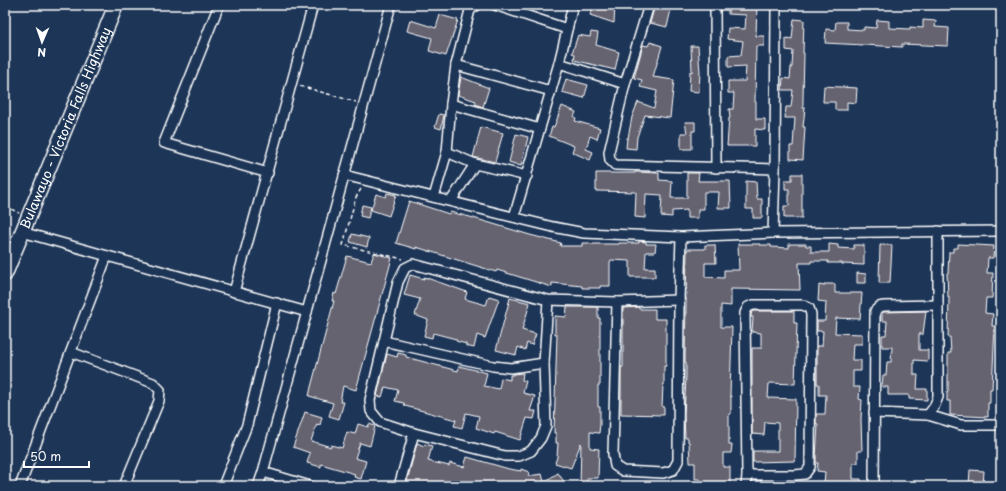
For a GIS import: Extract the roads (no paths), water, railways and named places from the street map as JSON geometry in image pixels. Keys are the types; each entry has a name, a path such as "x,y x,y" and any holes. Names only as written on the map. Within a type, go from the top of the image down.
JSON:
{"highway":[{"name":"Bulawayo - Victoria Falls Highway","path":"5,274 116,5"}],"street":[{"path":"219,5 164,143 268,173"},
{"path":"234,292 314,5"},
{"path":"258,486 391,5"},
{"path":"434,197 447,152 450,104 456,65 470,10 478,5"},
{"path":"495,5 567,29"},
{"path":"514,217 559,63 573,5"},
{"path":"649,5 624,84 609,152 610,160 615,165 775,169"},
{"path":"716,5 716,168"},
{"path":"773,233 776,5"},
{"path":"559,63 624,84"},
{"path":"456,65 551,91"},
{"path":"450,104 540,129"},
{"path":"447,152 475,164 527,176"},
{"path":"451,201 475,164"},
{"path":"344,176 366,180 553,227 584,233 681,237 773,233 1001,231"},
{"path":"928,415 934,407 938,397 938,231"},
{"path":"22,232 307,312"},
{"path":"617,302 613,454 614,466 623,471 663,473 673,470 678,460 681,237"},
{"path":"20,486 107,256"},
{"path":"548,300 544,363 546,426 541,438 531,451 519,456 505,456 414,433 380,422 371,411 370,400 398,282 405,268 413,264 548,300 617,302 679,300"},
{"path":"223,486 247,426 277,304"},
{"path":"746,486 745,313 748,307 753,305 803,305 809,308 811,314 810,467 805,474 796,475 747,474"},
{"path":"874,486 875,311 879,307 884,306 938,305"},
{"path":"384,341 493,366 511,368 544,363"},
{"path":"71,352 153,383 160,390 158,401 124,486"},
{"path":"874,413 928,415 961,425 1001,425"},
{"path":"399,486 414,433"},
{"path":"263,472 310,486"}]}
